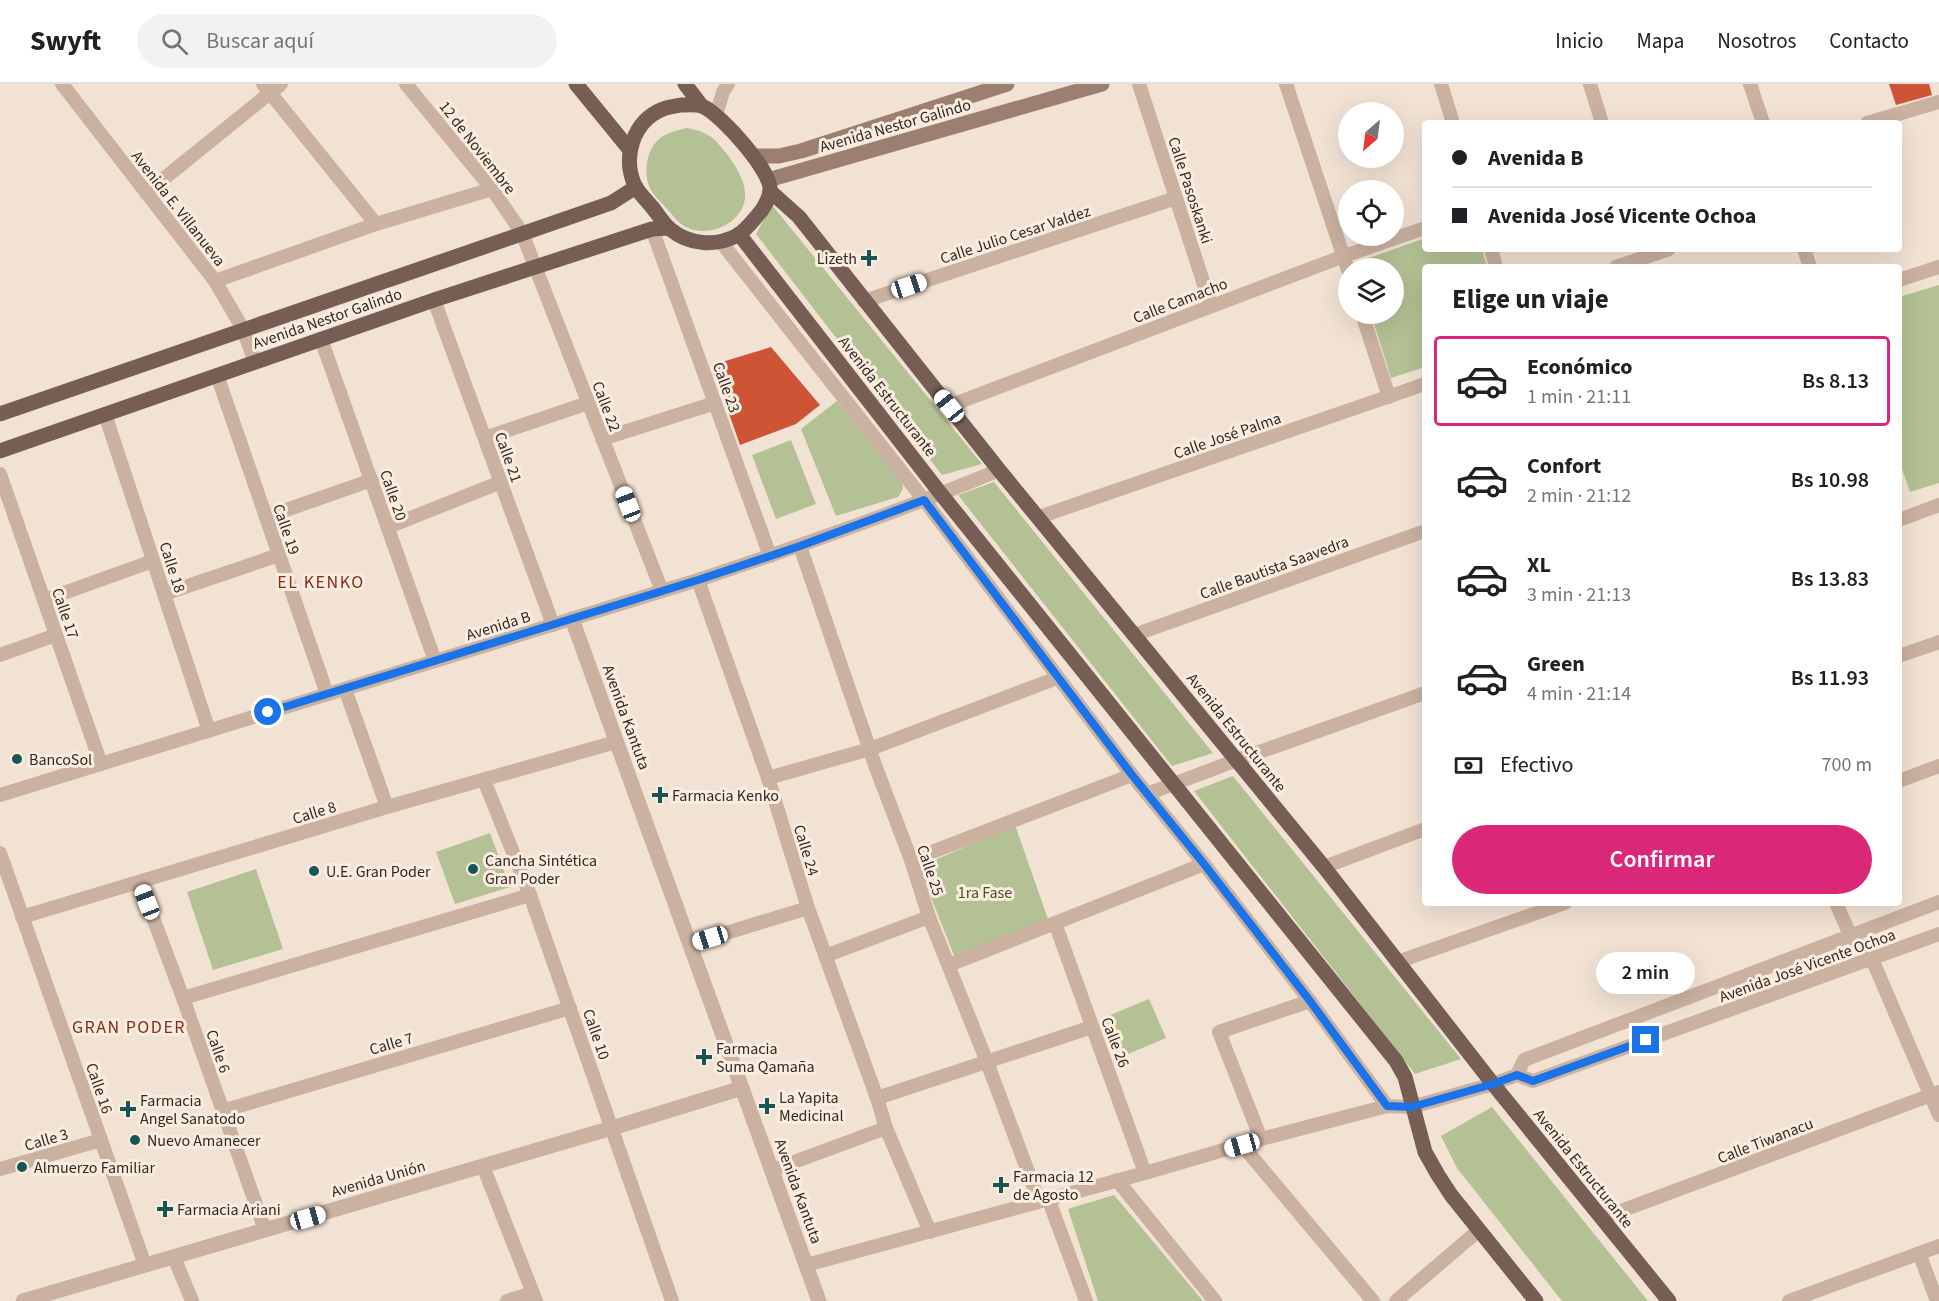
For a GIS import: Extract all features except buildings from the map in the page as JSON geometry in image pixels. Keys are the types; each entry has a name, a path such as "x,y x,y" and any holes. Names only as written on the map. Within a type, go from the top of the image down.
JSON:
{"main road":[{"path":"576,84 630,150"},
{"path":"685,84 701,105 716,115 754,156 769,185 762,211 739,234 722,242 703,244 684,239 669,228 636,187 629,169 630,150 636,133 648,119 663,109 681,105 701,105"},
{"name":"Avenida Nestor Galindo","path":"754,156 779,156 801,151 1007,84"},
{"name":"Avenida Nestor Galindo","path":"769,185 1102,84"},
{"name":"Avenida Estructurante","path":"769,185 799,218 999,470 1324,867 1493,1084 1669,1301"},
{"name":"Avenida Nestor Galindo","path":"0,414 611,203 636,187"},
{"name":"Avenida Nestor Galindo","path":"0,451 536,266 652,229 669,228"},
{"name":"Avenida Estructurante","path":"739,234 941,494 1396,1060 1405,1077 1425,1152 1451,1195 1536,1301"}],"street":[{"name":"Avenida E. Villanueva","path":"62,84 215,281 243,329 255,362"},
{"name":"12 de Noviembre","path":"406,84 492,189 522,233"},
{"path":"716,115 728,84"},
{"name":"Calle Pasoskanki","path":"1139,84 1211,306"},
{"path":"1286,84 1344,258"},
{"path":"1441,84 1452,120"},
{"path":"1590,84 1601,120"},
{"path":"1750,84 1762,120"},
{"path":"146,193 271,87 376,224"},
{"path":"1877,120 1939,102"},
{"path":"215,281 376,224 492,189"},
{"name":"Calle Julio Cesar Valdez","path":"864,301 1176,198"},
{"name":"Calle 23","path":"652,229 770,556"},
{"name":"Calle Camacho","path":"1357,258 1422,229"},
{"name":"Calle 22","path":"522,233 662,591"},
{"path":"722,242 924,500 1132,775 1310,1001 1387,1106"},
{"path":"1625,264 1661,252"},
{"name":"Calle Camacho","path":"949,406 1211,306 1338,266"},
{"path":"1902,279 1939,267"},
{"name":"Calle 21","path":"435,300 553,625"},
{"path":"1365,324 1389,397"},
{"name":"Calle 20","path":"321,339 435,661"},
{"name":"Calle 19","path":"217,375 327,694"},
{"name":"Calle José Palma","path":"1039,517 1422,385"},
{"path":"485,438 588,403"},
{"path":"602,439 715,403"},
{"name":"Calle 18","path":"105,414 209,731"},
{"name":"Avenida B","path":"0,795 698,580 800,546 999,470"},
{"name":"Calle 17","path":"0,474 101,764"},
{"path":"266,518 372,480"},
{"path":"388,527 501,482"},
{"path":"1902,519 1939,505"},
{"name":"Calle Bautista Saavedra","path":"1134,635 1422,532"},
{"name":"Calle 25","path":"800,546 929,917 1086,1301"},
{"path":"164,594 279,555"},
{"path":"44,600 153,561"},
{"name":"Calle 24","path":"698,580 768,778 808,908 886,1128 930,1232"},
{"name":"Avenida Kantuta","path":"572,619 819,1301"},
{"path":"0,655 56,635"},
{"path":"1902,655 1939,642"},
{"path":"768,778 870,750 1057,678"},
{"path":"345,689 387,807"},
{"path":"1147,794 1422,694"},
{"name":"Calle 8","path":"22,917 616,741"},
{"path":"1902,780 1939,766"},
{"path":"911,860 1132,775"},
{"name":"Calle 10","path":"484,780 530,895 672,1301"},
{"path":"1324,867 1422,830"},
{"name":"Calle 16","path":"0,853 145,1265"},
{"path":"949,965 1204,864"},
{"name":"Calle 6","path":"140,883 265,1230"},
{"path":"183,998 530,895"},
{"path":"807,1265 1261,1139 1387,1106 1412,1107 1493,1084 1517,1075 1524,1060 1939,902"},
{"path":"1397,962 1556,906"},
{"path":"1837,906 1850,935 1872,959 1935,1093 1939,1115"},
{"path":"690,944 808,908"},
{"path":"825,956 929,917"},
{"name":"Calle 26","path":"1055,923 1145,1173"},
{"name":"Avenida José Vicente Ochoa","path":"1517,1075 1533,1081 1939,934"},
{"path":"1261,1139 1219,1032 1310,1001"},
{"name":"Calle 7","path":"222,1110 570,1008"},
{"path":"877,1098 1092,1027"},
{"name":"Avenida Unión","path":"23,1301 742,1088"},
{"name":"Calle Tiwanacu","path":"1602,1218 1935,1093"},
{"path":"772,1170 886,1128"},
{"name":"Calle 3","path":"0,1169 101,1140"},
{"path":"1242,1145 1373,1301"},
{"path":"483,1166 534,1297 507,1301"},
{"path":"1117,1180 1215,1301"},
{"path":"1396,1301 1479,1230"},
{"path":"1789,1301 1939,1246"},
{"path":"1919,1253 1937,1301"},
{"path":"174,1257 192,1301"}],"green space":[{"path":"686,128 702,132 717,142 732,161 744,186 745,195 741,211 722,227 700,231 686,227 655,196 649,186 646,173 653,146 663,136"},
{"path":"772,205 982,464 942,475 756,234"},
{"path":"1422,239 1422,252 1483,252 1486,264 1422,264 1422,368 1391,378 1374,324 1404,324 1404,258 1369,258"},
{"path":"1939,285 1939,483 1910,492 1902,469 1902,296"},
{"path":"837,401 902,482 903,489 898,497 836,516 801,429"},
{"path":"791,440 816,504 776,519 752,455"},
{"path":"994,482 1213,753 1172,766 958,495"},
{"path":"1233,776 1461,1059 1415,1074 1194,791"},
{"name":"1ra Fase","path":"1015,825 1049,922 955,958 919,867"},
{"name":"Cancha Sintética Gran Poder","path":"490,833 510,887 455,904 436,852"},
{"path":"256,869 283,949 213,970 187,892"},
{"path":"1149,999 1166,1038 1121,1057 1103,1018"},
{"path":"1492,1107 1648,1301 1562,1301 1457,1168 1441,1136"},
{"path":"1114,1195 1203,1301 1098,1301 1068,1209"}],"place":[{"name":"Lizeth","path":"869,258"},
{"name":"BancoSol","path":"17,759"},
{"name":"Farmacia Kenko","path":"660,795"},
{"name":"Cancha Sintética Gran Poder","path":"473,869"},
{"name":"U.E. Gran Poder","path":"314,871"},
{"name":"Farmacia Suma Qamaña","path":"704,1057"},
{"name":"La Yapita Medicinal","path":"767,1106"},
{"name":"Farmacia Angel Sanatodo","path":"128,1109"},
{"name":"Nuevo Amanecer","path":"135,1140"},
{"name":"Almuerzo Familiar","path":"22,1167"},
{"name":"Farmacia 12 de Agosto","path":"1001,1185"},
{"name":"Farmacia Ariani","path":"165,1209"}],"district":[{"name":"EL KENKO","path":"321,582"},
{"name":"GRAN PODER","path":"129,1027"}],"route":[{"path":"268,712 698,580 800,546 924,500 1057,678 1310,1001 1387,1106 1412,1107 1517,1075 1533,1081 1646,1040"}]}
